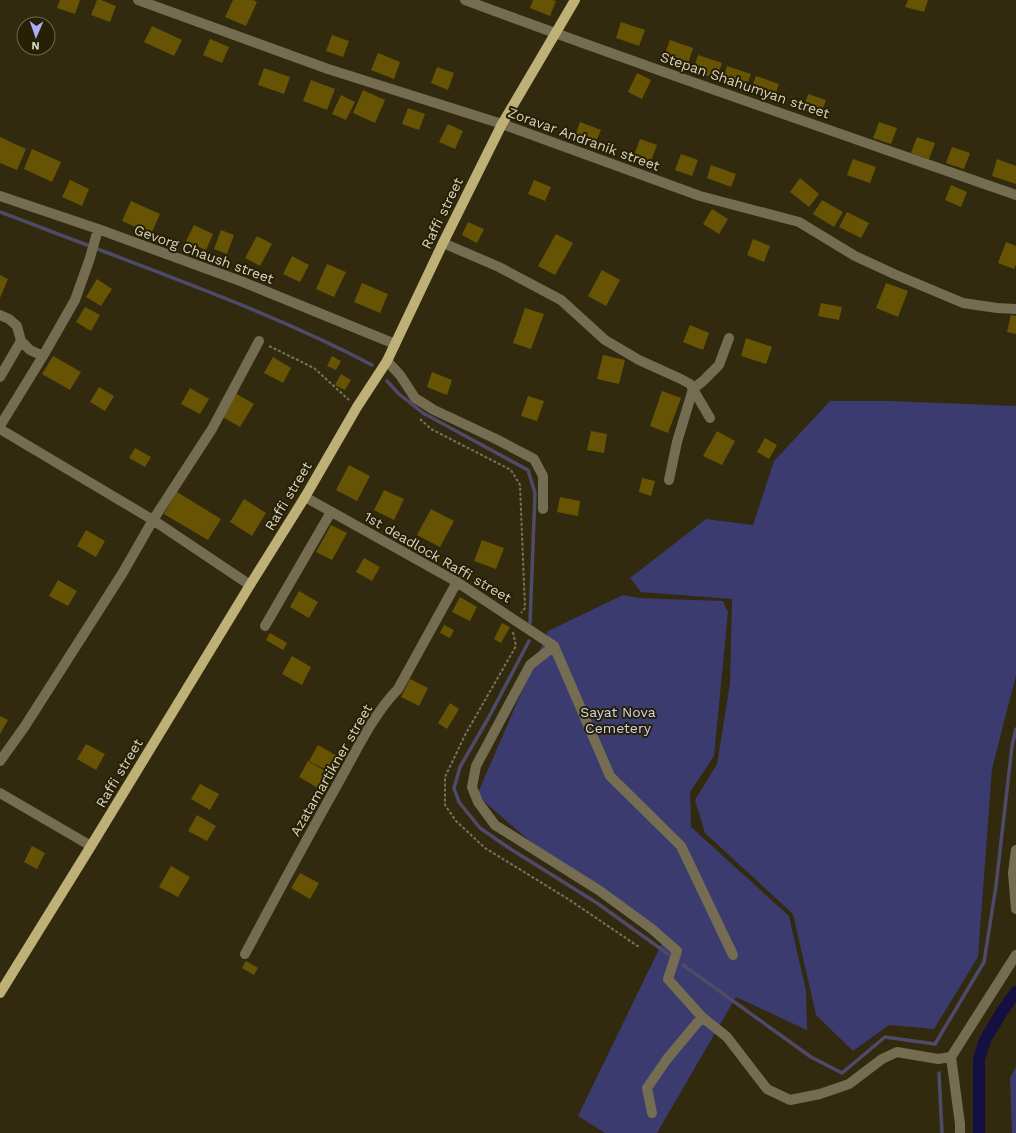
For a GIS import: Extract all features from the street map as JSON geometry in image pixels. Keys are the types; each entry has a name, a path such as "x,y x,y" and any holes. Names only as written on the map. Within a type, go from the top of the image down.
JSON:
{"main road":[{"name":"Raffi street","path":"0,993 92,846 305,497 357,408 387,361 502,124 575,0"}],"street":[{"name":"Zoravar Andranik street","path":"138,0 328,69 502,124 700,196 799,222 855,256 963,303 1016,309"},
{"name":"Stepan Shahumyan street","path":"465,0 555,34 1016,195"},
{"name":"Gevorg Chaush street","path":"0,196 98,229 243,282 395,344"},
{"path":"98,229 90,258 75,300 0,428 153,520 250,585"},
{"path":"443,243 499,267 561,300 605,340 639,360 690,384 710,418"},
{"path":"0,315 9,319 17,326 21,341 30,350 43,356"},
{"path":"669,480 677,442 693,389 718,365 729,338"},
{"path":"0,377 21,341"},
{"path":"0,762 25,726 122,574 153,520 212,429 259,341"},
{"path":"387,361 400,375 415,398 434,410 496,439 534,459 543,476 543,509"},
{"name":"1st deadlock Raffi street","path":"305,497 458,582 554,646"},
{"path":"265,626 331,512"},
{"name":"Azatamartikner street","path":"246,954 287,874 370,726 398,689 458,582"},
{"path":"733,955 681,846 610,776 554,646 530,666 476,766 472,787 478,802 495,825 600,891 652,929 677,951 668,979 702,1017 727,1036 767,1089 790,1100 820,1094 849,1084 882,1059 897,1052 938,1059 952,1057"},
{"path":"0,793 92,846"},
{"path":"1016,850 1013,873 1016,909"},
{"path":"960,1133 952,1057 1016,955"},
{"path":"652,1113 647,1088 667,1059 702,1017"}],"path":[{"path":"259,341 314,368 357,408"},
{"path":"420,419 431,429 511,470 520,485 524,608 512,629 516,646 465,735 445,777 445,806 456,822 485,848 568,899 639,947"}],"green space":[{"path":"830,401 890,401 1016,406 1016,675 992,769 978,957 934,1029 889,1025 853,1051 816,1015 793,914 705,833 695,800 717,764 730,684 732,599 641,592 630,578 706,519 753,525 774,461"},
{"name":"Sayat Nova Cemetery","path":"623,595 639,598 723,601 728,612 714,756 690,792 691,827 789,916 806,991 807,1030 736,997 657,1133 605,1133 578,1116 662,943 525,837 477,795 548,631"},
{"path":"1016,1067 1016,1133 1012,1133 1010,1078"}],"building":[{"path":"60,0 80,0 75,14 57,8"},
{"path":"97,0 101,0 116,6 110,22 91,15"},
{"path":"233,0 253,0 257,2 246,26 225,17"},
{"path":"533,0 556,1 550,16 530,8"},
{"path":"908,0 928,0 924,12 905,7"},
{"path":"621,22 645,30 639,46 616,38"},
{"path":"152,26 182,40 174,56 144,42"},
{"path":"332,35 349,41 343,57 326,51"},
{"path":"210,39 229,47 222,63 203,55"},
{"path":"670,40 693,48 688,64 664,56"},
{"path":"378,53 400,62 394,79 371,70"},
{"path":"698,55 722,63 716,79 693,71"},
{"path":"727,66 751,74 745,90 722,82"},
{"path":"437,67 454,73 448,90 431,83"},
{"path":"264,68 290,77 284,94 258,85"},
{"path":"637,73 651,80 642,99 628,92"},
{"path":"756,76 779,84 773,100 750,92"},
{"path":"311,80 335,89 327,110 303,101"},
{"path":"363,90 385,100 375,123 353,113"},
{"path":"808,94 826,100 820,116 803,110"},
{"path":"341,95 355,102 346,120 332,114"},
{"path":"408,108 425,114 419,130 402,124"},
{"path":"580,122 601,130 595,144 575,136"},
{"path":"879,122 897,128 891,144 873,138"},
{"path":"448,124 463,131 455,149 439,142"},
{"path":"0,137 26,149 17,170 0,163"},
{"path":"917,137 935,143 929,159 911,153"},
{"path":"640,139 657,145 651,161 634,155"},
{"path":"952,147 970,153 964,169 946,163"},
{"path":"32,149 61,162 52,182 24,169"},
{"path":"681,154 698,160 692,176 675,170"},
{"path":"853,159 876,167 870,183 847,175"},
{"path":"997,159 1016,166 1016,184 992,176"},
{"path":"711,165 736,174 731,187 707,178"},
{"path":"800,178 819,194 809,207 790,192"},
{"path":"70,180 89,189 82,206 62,197"},
{"path":"534,180 551,187 545,201 528,194"},
{"path":"951,185 967,192 961,207 945,200"},
{"path":"822,200 843,212 834,227 813,214"},
{"path":"131,201 160,214 151,234 122,221"},
{"path":"712,209 728,219 719,234 703,224"},
{"path":"847,212 869,223 861,238 839,227"},
{"path":"468,222 484,229 477,243 462,235"},
{"path":"194,225 213,234 206,250 186,241"},
{"path":"221,230 234,235 227,254 214,249"},
{"path":"556,234 573,243 555,275 538,266"},
{"path":"257,236 272,244 260,266 245,258"},
{"path":"753,239 770,246 764,262 747,255"},
{"path":"1006,242 1016,246 1016,265 1014,269 998,263"},
{"path":"292,256 309,265 300,282 283,274"},
{"path":"327,264 346,272 334,297 316,289"},
{"path":"602,270 620,280 606,306 588,296"},
{"path":"0,275 8,279 0,298"},
{"path":"97,279 112,289 101,306 86,297"},
{"path":"362,283 388,294 380,313 354,302"},
{"path":"886,283 908,291 898,317 876,308"},
{"path":"821,303 842,307 839,320 818,316"},
{"path":"85,307 100,315 91,331 76,322"},
{"path":"525,308 544,314 531,349 513,343"},
{"path":"1011,315 1016,316 1016,334 1007,332"},
{"path":"690,325 709,333 703,350 683,342"},
{"path":"746,338 772,347 766,364 741,356"},
{"path":"603,355 625,360 619,384 597,379"},
{"path":"53,356 81,372 70,390 42,374"},
{"path":"332,356 341,361 336,370 327,366"},
{"path":"273,357 291,368 283,383 264,373"},
{"path":"432,372 452,380 447,395 427,387"},
{"path":"341,374 351,380 345,390 335,385"},
{"path":"99,387 114,396 105,411 90,402"},
{"path":"190,388 209,399 200,414 181,404"},
{"path":"662,391 681,398 668,433 650,426"},
{"path":"235,393 254,404 240,427 221,416"},
{"path":"528,396 544,401 537,421 521,416"},
{"path":"591,431 607,434 604,453 587,450"},
{"path":"717,431 735,441 722,465 703,456"},
{"path":"765,438 777,445 769,459 757,452"},
{"path":"135,448 151,457 145,467 129,458"},
{"path":"349,465 370,476 357,501 336,490"},
{"path":"642,478 655,481 651,496 639,492"},
{"path":"384,490 404,499 394,520 374,510"},
{"path":"177,492 221,519 208,540 164,514"},
{"path":"560,497 580,501 578,516 557,512"},
{"path":"244,499 266,513 252,536 230,522"},
{"path":"431,509 454,521 440,547 417,535"},
{"path":"331,525 347,533 332,560 316,552"},
{"path":"86,530 105,541 96,557 77,546"},
{"path":"482,540 504,548 496,569 474,561"},
{"path":"364,558 380,567 372,581 356,572"},
{"path":"58,580 77,591 68,606 49,596"},
{"path":"299,591 318,602 309,618 290,607"},
{"path":"460,597 477,607 470,621 452,612"},
{"path":"502,623 510,627 501,643 494,639"},
{"path":"444,625 454,630 450,638 440,633"},
{"path":"270,633 287,643 283,650 266,640"},
{"path":"292,656 311,667 302,685 282,674"},
{"path":"410,679 428,688 419,706 401,697"},
{"path":"450,703 459,709 447,729 438,723"},
{"path":"0,716 8,720 0,734"},
{"path":"86,744 105,754 96,770 77,759"},
{"path":"318,745 337,756 328,771 309,761"},
{"path":"308,761 327,772 318,788 299,777"},
{"path":"200,784 219,794 210,810 191,799"},
{"path":"197,815 216,826 207,841 188,831"},
{"path":"32,846 45,853 37,869 24,862"},
{"path":"171,866 190,877 178,897 159,887"},
{"path":"300,873 319,883 310,899 291,888"},
{"path":"246,961 258,968 254,975 242,968"}],"waterway":[{"path":"0,212 87,245"},
{"path":"95,248 200,288 270,317 372,365"},
{"path":"387,381 399,394 423,413 528,470 535,493 530,623"},
{"path":"529,641 489,717 460,767 454,788 459,802 480,828 597,903 668,954"},
{"path":"683,965 811,1057 842,1073 885,1037 935,1044 984,962 996,886 1012,746 1016,729"},
{"path":"979,1133 979,1059 985,1040 1001,1013 1016,992"},
{"path":"939,1073 942,1133"}]}
